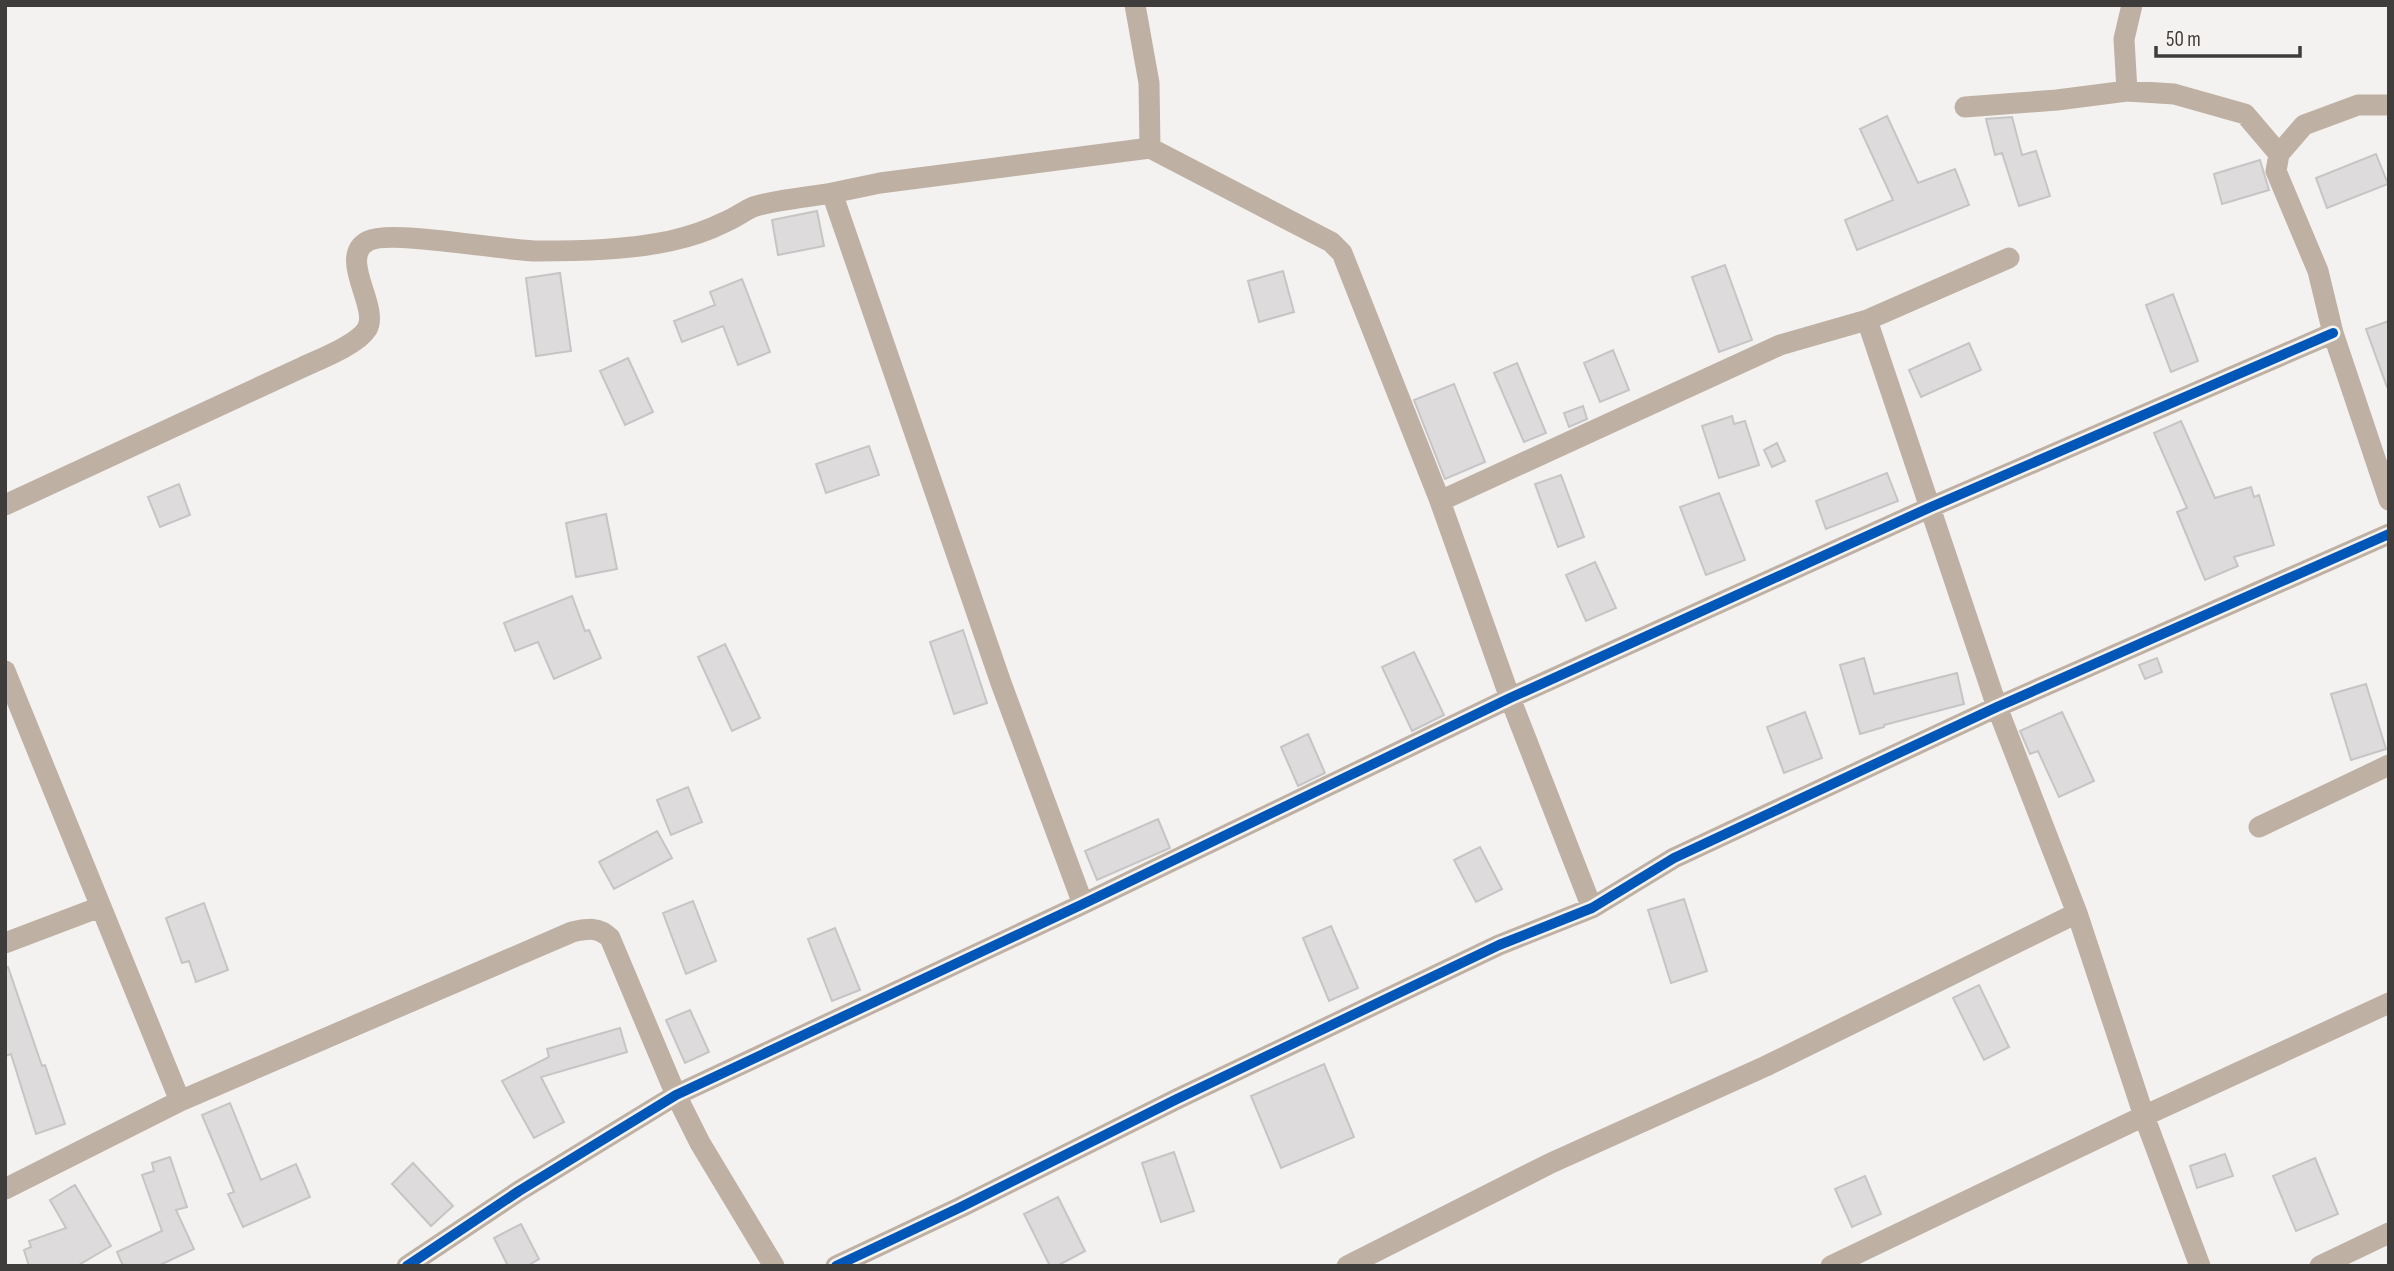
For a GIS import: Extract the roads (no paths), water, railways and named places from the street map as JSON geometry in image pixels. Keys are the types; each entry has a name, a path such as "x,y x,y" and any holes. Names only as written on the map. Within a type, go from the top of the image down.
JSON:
{"street":[{"path":"1135,5 1149,83 1150,148"},
{"path":"2127,91 2124,39 2132,5"},
{"path":"1965,107 2127,91 2174,94 2245,114 2279,154"},
{"path":"2389,105 2358,104 2304,125 2279,154 2276,171 2318,271 2333,333 2389,500"},
{"path":"5,505 303,367 363,335 371,317 356,260 363,244 371,239 395,237 534,251 598,250 670,241 722,224 754,207 880,183 1150,148 1331,242 1342,253 1440,501 1510,698 1592,908"},
{"path":"832,193 997,670 1083,904"},
{"path":"1440,501 1780,345 1867,320 2009,258"},
{"path":"1867,320 1997,707 2077,913 2144,1116 2200,1266"},
{"path":"407,1266 519,1191 676,1095 1083,904 1510,698 1931,507 2333,333"},
{"path":"836,1266 1486,951 1592,908 1674,858 1997,707 2389,534"},
{"path":"5,671 180,1101"},
{"path":"2259,827 2389,765"},
{"path":"5,943 100,907"},
{"path":"1347,1266 1551,1163 1766,1066 2077,913"},
{"path":"5,1189 180,1101 572,932 592,928 603,931 610,938 676,1095 700,1143 774,1266"},
{"path":"1831,1266 2144,1116 2389,1003"},
{"path":"2320,1266 2389,1233"}]}
